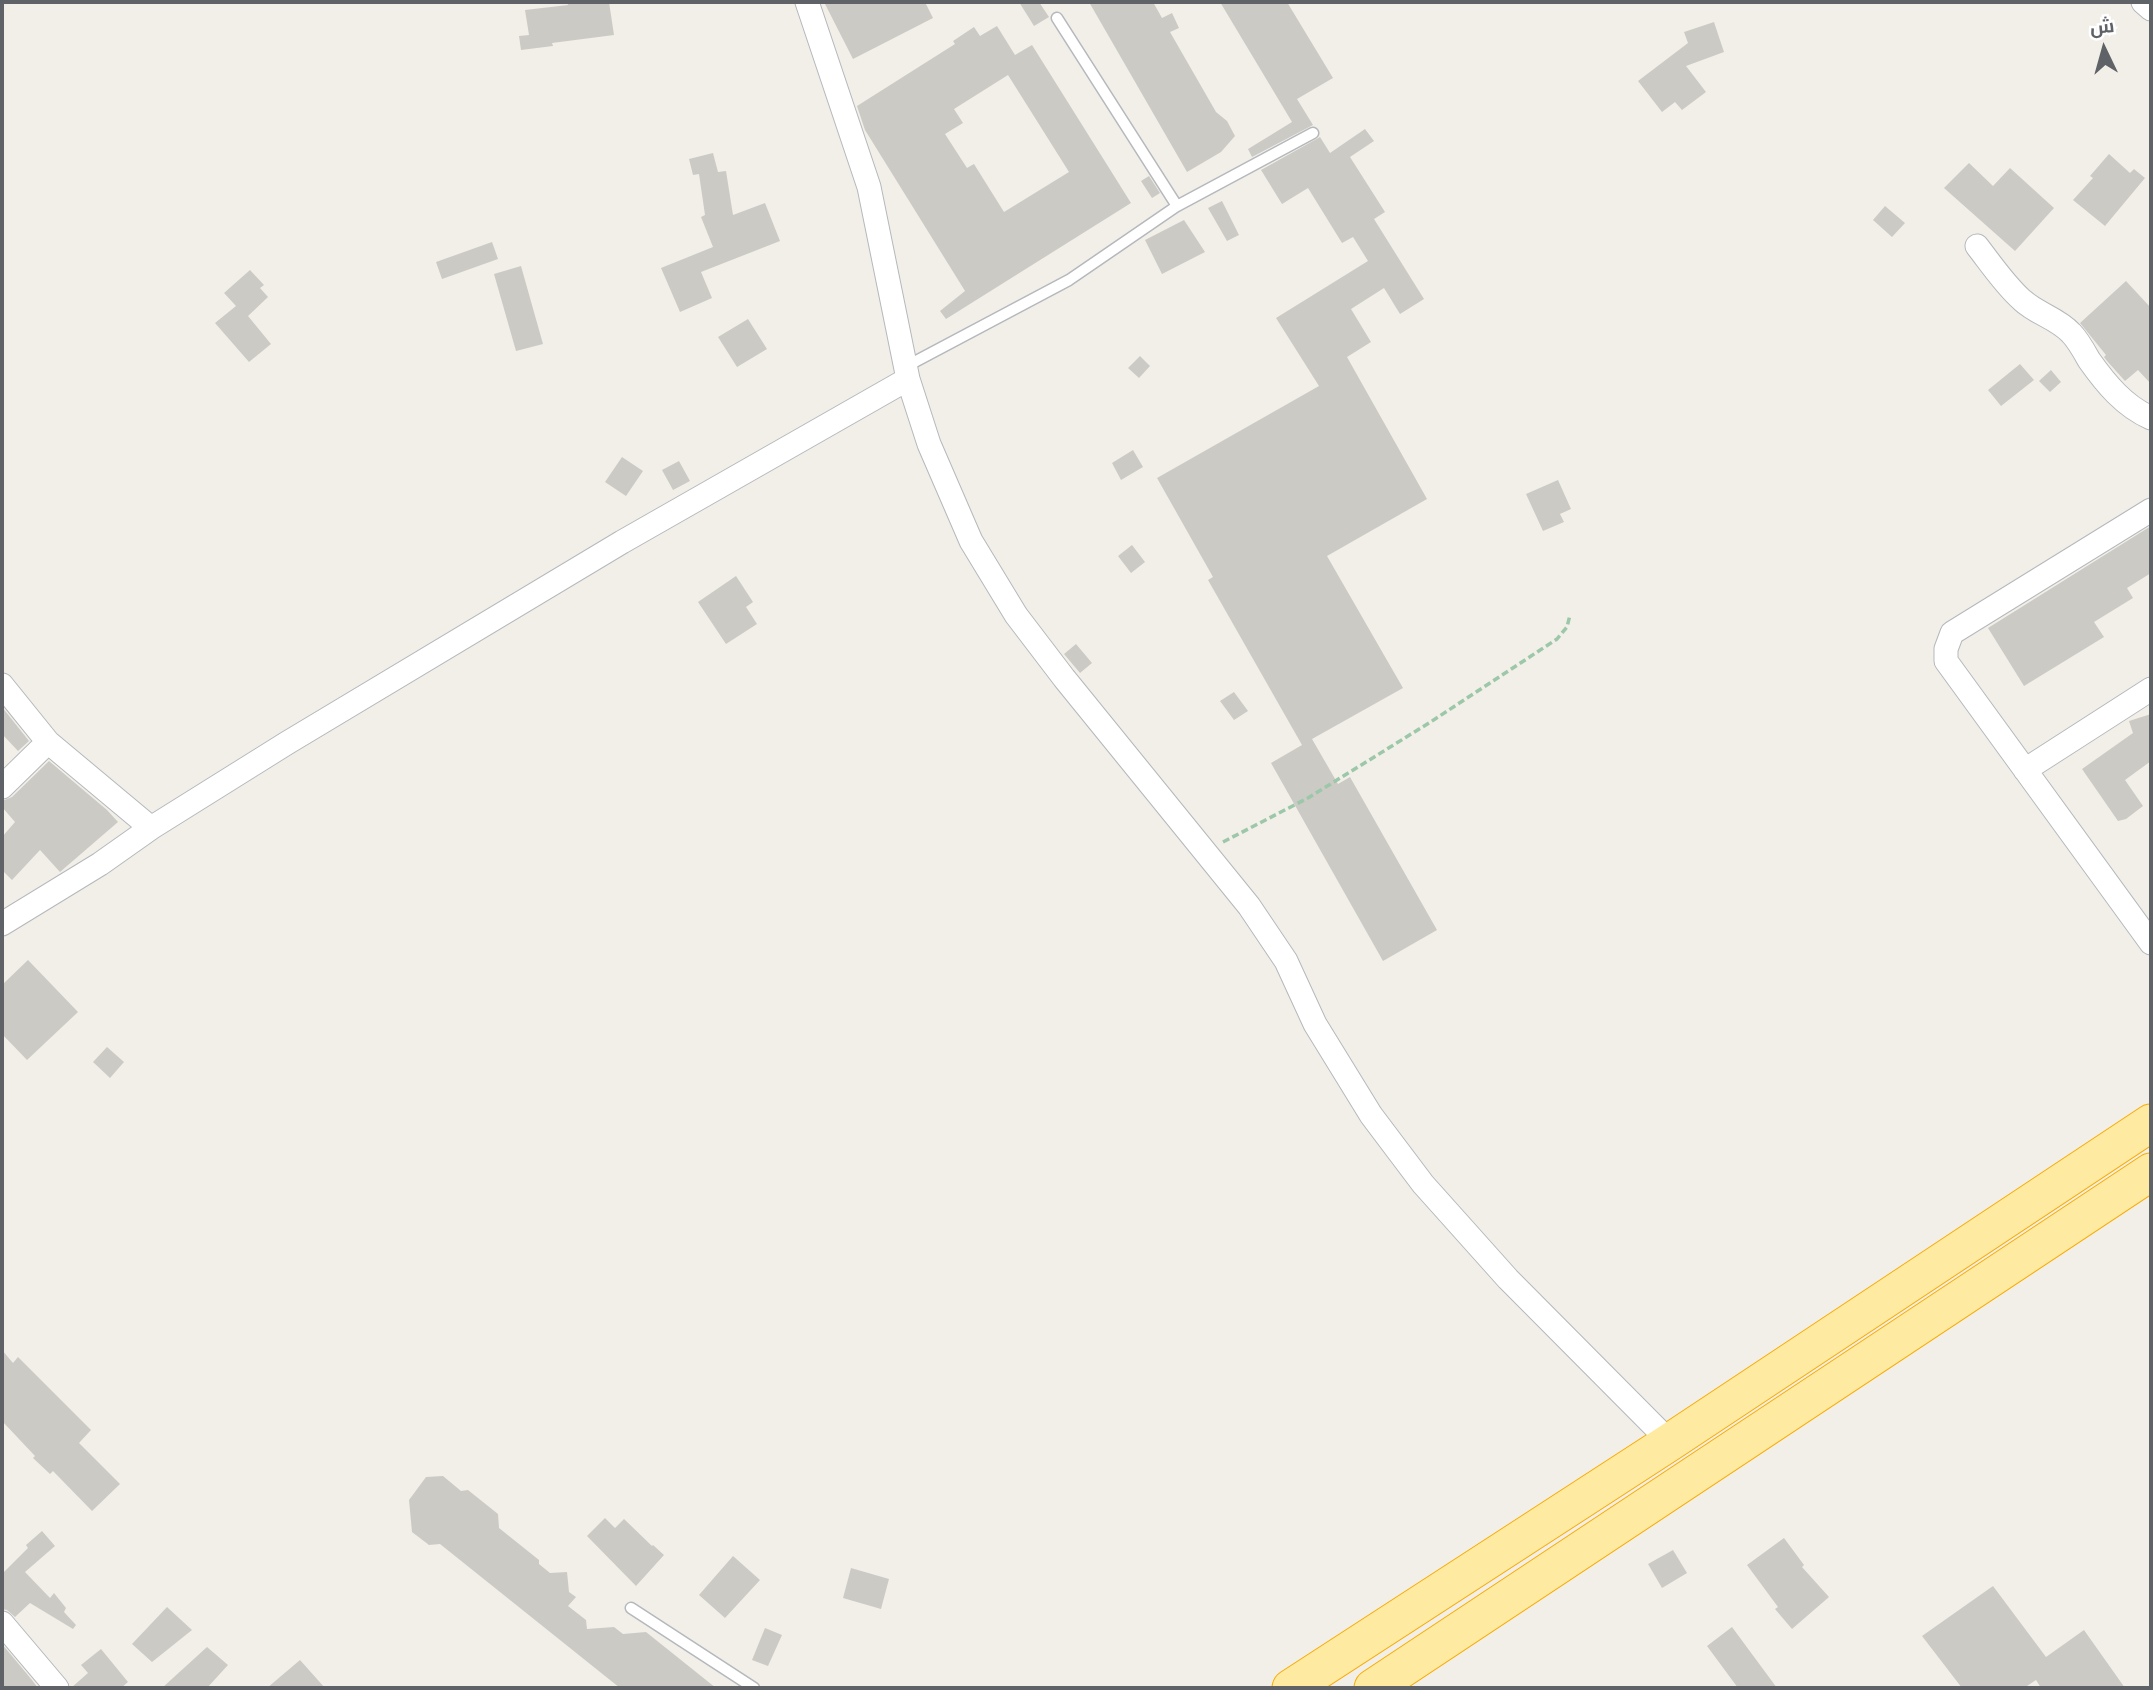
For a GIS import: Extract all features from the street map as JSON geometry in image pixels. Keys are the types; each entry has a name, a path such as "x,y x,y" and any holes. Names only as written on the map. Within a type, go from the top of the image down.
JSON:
{"highway":[{"path":"1291,1688 1670,1442 2151,1123"},
{"path":"1373,1688 2151,1172"}],"street":[{"path":"807,2 869,187 907,373 929,444 971,541 1016,615 1249,906 1286,961 1315,1024 1371,1115 1423,1184 1508,1279 1670,1442"},
{"path":"2143,2 2151,9"},
{"path":"1977,246 2021,300 2059,322 2072,334 2103,381 2122,400 2151,418"},
{"path":"2,923 100,864 151,828 287,743 907,373"},
{"path":"2151,510 1952,633 1946,649 1946,661 2151,943"},
{"path":"2,685 48,742 151,828"},
{"path":"2025,770 2151,689"},
{"path":"2,787 48,742"},
{"path":"2,1623 57,1688"}],"lane":[{"path":"1057,19 1177,206"},
{"path":"907,373 1069,280 1177,206 1313,133"},
{"path":"631,1608 754,1688"}],"path":[{"path":"1206,851 1308,798 1429,723 1557,639 1567,627 1570,615"}],"building":[{"path":"567,2 609,2 614,35 521,50 519,36 529,35 525,10 568,5"},
{"path":"824,2 925,2 933,18 853,59"},
{"path":"1019,2 1039,2 1049,17 1034,26"},
{"path":"1089,2 1153,2 1162,18 1172,13 1179,28 1170,32 1216,112 1227,121 1235,136 1221,152 1187,172"},
{"path":"1220,2 1287,2 1333,78 1297,99 1313,125 1252,157 1248,149 1292,122"},
{"path":"1714,22 1724,52 1686,66 1706,92 1682,110 1675,102 1662,112 1638,81 1688,43 1684,32"},
{"path":"997,26 1015,55 1032,45 1131,203 946,319 940,311 965,291 865,130 857,106 955,44 953,41 974,27 980,36","holes":["1008,75 1069,172 1004,212 974,164 967,168 945,134 963,123 954,109"]},
{"path":"1365,129 1374,141 1350,157 1385,212 1374,219 1424,299 1400,314 1384,288 1351,309 1371,342 1347,357 1427,499 1327,556 1403,688 1312,739 1338,784 1350,777 1437,930 1383,961 1271,763 1302,745 1208,580 1213,577 1157,478 1319,386 1276,318 1368,261 1353,237 1342,243 1308,188 1282,204 1261,170 1320,137 1330,153"},
{"path":"713,153 718,172 726,171 733,215 765,203 780,241 701,272 712,298 680,312 661,268 713,247 701,217 705,215 699,174 693,175 689,159"},
{"path":"2109,154 2130,173 2134,169 2145,178 2105,226 2073,200 2093,178 2090,176"},
{"path":"1969,163 1993,186 2010,168 2054,208 2015,251 1944,188"},
{"path":"1149,176 1160,193 1152,198 1141,181"},
{"path":"1222,201 1239,235 1227,241 1208,208"},
{"path":"1885,206 1905,223 1892,237 1873,220"},
{"path":"1184,220 1205,252 1162,274 1145,240"},
{"path":"492,242 498,259 442,279 436,262"},
{"path":"521,266 543,344 516,351 494,274"},
{"path":"250,270 264,285 260,288 268,297 248,316 271,344 249,362 215,323 236,306 224,293"},
{"path":"2126,281 2151,308 2151,384 2138,370 2125,381 2080,323"},
{"path":"748,319 767,349 737,367 718,337"},
{"path":"1140,356 1150,366 1139,378 1128,368"},
{"path":"2020,364 2034,380 2001,406 1988,390"},
{"path":"2051,370 2061,382 2050,392 2039,381"},
{"path":"1133,450 1143,467 1121,480 1112,463"},
{"path":"622,457 643,471 626,496 605,482"},
{"path":"679,461 690,481 673,490 662,470"},
{"path":"1558,480 1571,509 1560,514 1564,522 1543,531 1526,494"},
{"path":"2151,526 2151,573 2127,588 2133,598 2094,622 2104,637 2024,686 1988,628"},
{"path":"1132,545 1145,562 1131,573 1118,556"},
{"path":"736,576 753,602 746,607 757,624 726,644 698,602"},
{"path":"1076,644 1092,663 1080,673 1064,654"},
{"path":"1234,692 1248,711 1234,720 1220,701"},
{"path":"2,707 29,741 18,751 2,734"},
{"path":"2151,714 2151,761 2125,780 2143,806 2126,819 2118,821 2082,769 2133,733 2129,721"},
{"path":"49,761 118,822 60,872 40,850 12,880 2,870 2,837 15,822 2,807 2,801 12,797"},
{"path":"28,960 78,1012 27,1060 2,1034 2,985"},
{"path":"107,1047 124,1062 110,1078 93,1062"},
{"path":"2,1350 13,1363 18,1357 91,1430 79,1443 120,1484 92,1511 53,1471 50,1474 33,1458 35,1456 2,1421"},
{"path":"443,1476 461,1491 468,1490 498,1514 499,1528 539,1560 539,1564 550,1573 567,1572 569,1592 576,1597 568,1606 586,1620 587,1629 614,1627 623,1634 646,1632 716,1688 620,1688 440,1544 429,1545 412,1532 409,1500 426,1477"},
{"path":"605,1518 615,1528 624,1519 664,1555 636,1586 587,1536"},
{"path":"42,1531 55,1546 25,1572 50,1598 54,1593 66,1608 64,1612 76,1625 73,1629 30,1603 15,1617 2,1609 2,1574 28,1548 26,1545"},
{"path":"1784,1538 1804,1565 1802,1567 1829,1597 1792,1629 1775,1609 1778,1607 1747,1565"},
{"path":"1673,1550 1687,1573 1662,1588 1648,1564"},
{"path":"733,1556 760,1580 725,1618 699,1595"},
{"path":"851,1568 889,1579 881,1609 843,1598"},
{"path":"1993,1586 2046,1657 2084,1630 2125,1688 2041,1688 2036,1680 2024,1688 1962,1688 1922,1636"},
{"path":"167,1607 192,1630 152,1662 132,1644"},
{"path":"1732,1627 1777,1688 1738,1688 1707,1646"},
{"path":"765,1628 782,1635 768,1666 752,1660"},
{"path":"2,1644 32,1680 38,1688 2,1688"},
{"path":"207,1647 228,1665 207,1688 162,1688"},
{"path":"101,1649 128,1682 121,1688 71,1688 88,1673 81,1665"},
{"path":"300,1660 325,1688 267,1688"}]}
